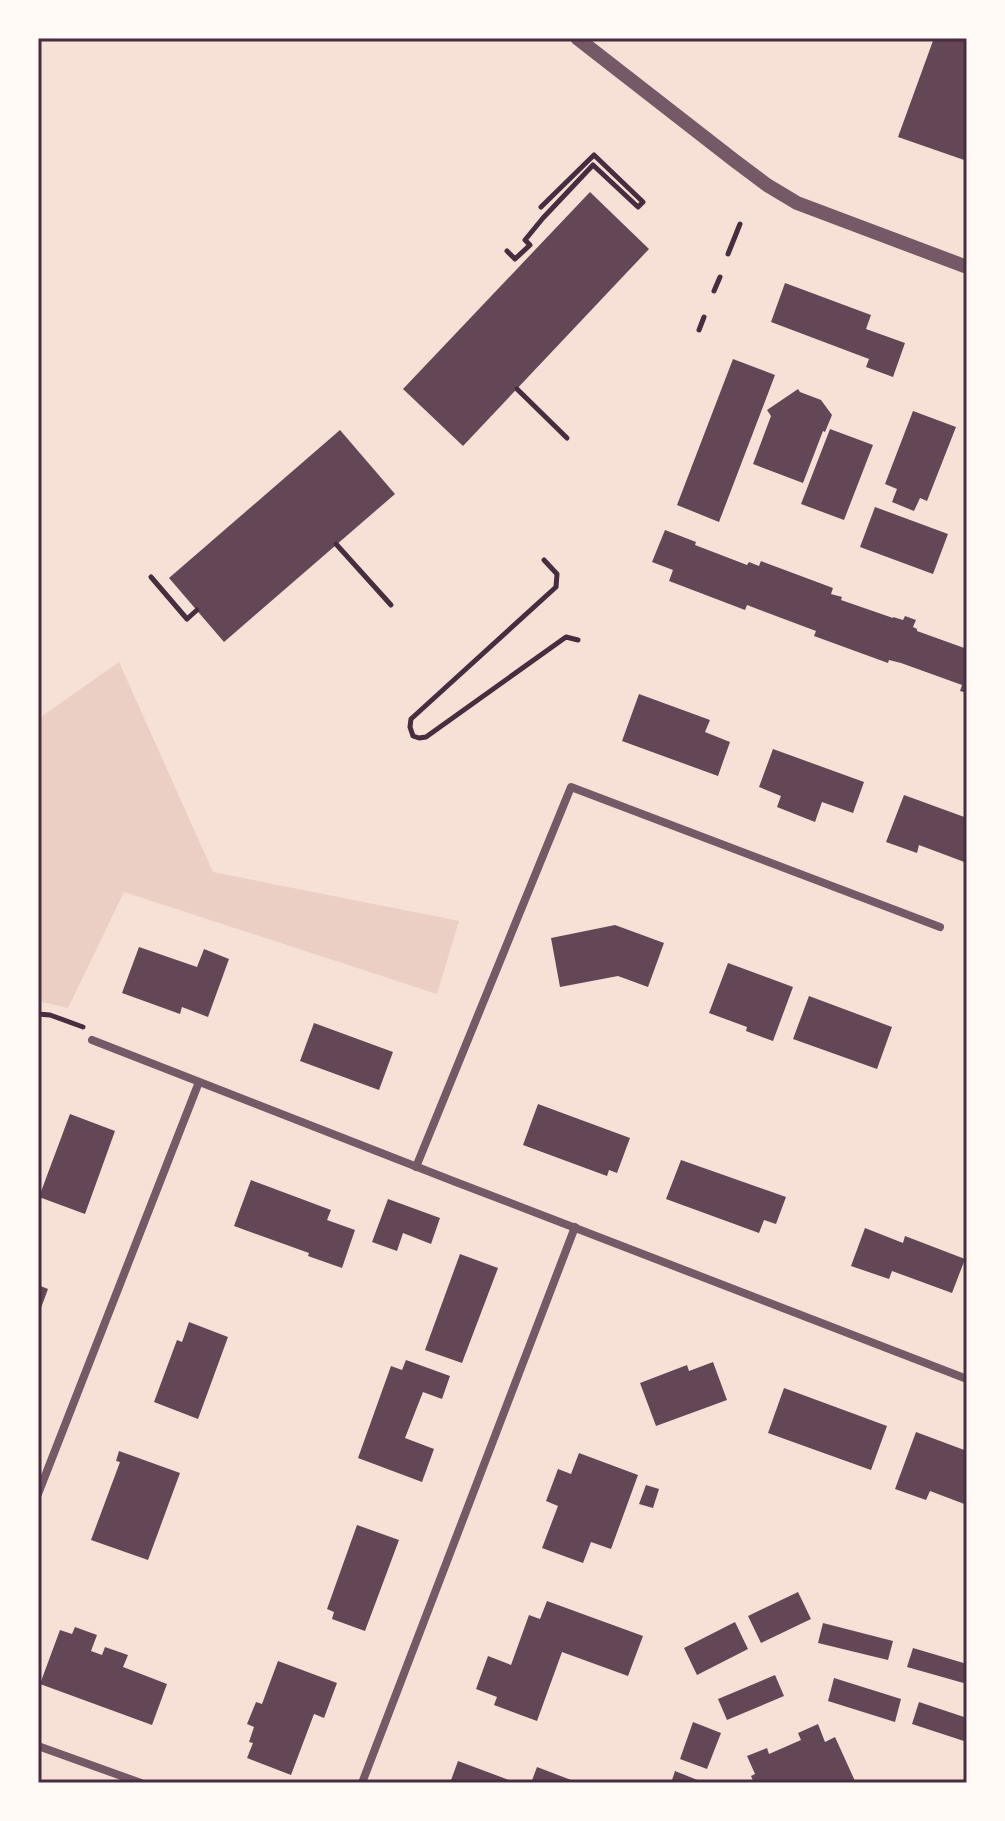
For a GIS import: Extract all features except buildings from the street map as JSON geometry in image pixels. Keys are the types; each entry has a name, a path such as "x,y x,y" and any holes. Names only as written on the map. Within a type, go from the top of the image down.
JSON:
{"street":[{"path":"577,38 767,185 797,203 967,267"},
{"path":"416,1167 571,787 940,927"},
{"path":"92,1040 967,1379"},
{"path":"38,1494 199,1082"},
{"path":"362,1783 575,1227"},
{"path":"38,1746 141,1783"}],"path":[{"path":"507,251 515,259 530,245 525,240 593,165 638,207 643,202 594,155 541,207"},
{"path":"728,254 740,224"},
{"path":"714,291 720,277"},
{"path":"699,330 704,317"},
{"path":"517,389 567,438"},
{"path":"336,544 391,605"},
{"path":"544,560 557,574 556,587 411,719 413,736 426,737 566,637 578,640"},
{"path":"151,577 187,619 197,610"},
{"path":"38,1014 50,1015 84,1028 92,1040"}],"shaded area":[{"path":"119,662 213,872 459,921 437,994 124,892 68,1008 38,1001 38,719"}]}
